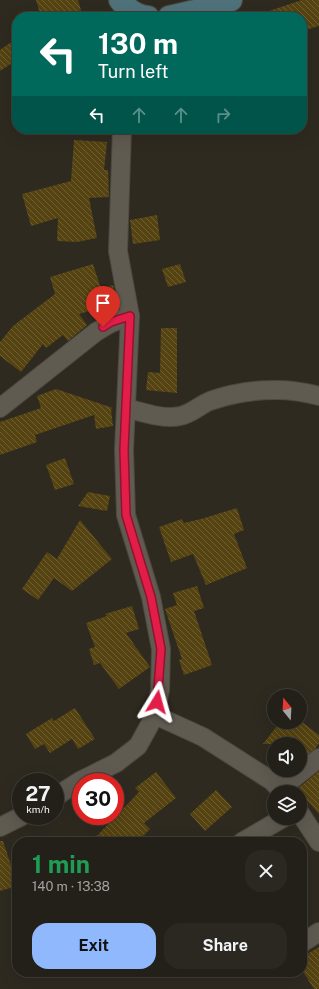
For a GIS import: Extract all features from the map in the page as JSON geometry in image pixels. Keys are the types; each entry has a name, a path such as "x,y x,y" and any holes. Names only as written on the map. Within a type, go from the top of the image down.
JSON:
{"street":[{"path":"191,12 231,0"},
{"path":"64,791 80,781 116,764 138,746 155,715 160,690 161,649 151,597 126,515 124,450 130,316 118,251 122,134"},
{"path":"0,408 96,332 111,322 130,316"},
{"path":"126,408 175,417 181,416 209,401 252,392 280,390 307,392 319,396"},
{"path":"155,715 203,737 272,781 276,785"},
{"path":"288,785 319,758"},
{"path":"0,827 12,821"},
{"path":"307,824 319,842"},
{"path":"251,837 271,825"},
{"path":"307,940 319,932"}],"building":[{"path":"36,0 78,0 81,12 40,12"},
{"path":"302,0 319,0 319,26 307,30 307,12 266,12"},
{"path":"12,42 12,63 0,71 0,50"},
{"path":"74,140 107,142 104,170 108,170 109,197 89,198 97,238 77,242 57,241 58,218 31,226 22,194 71,181"},
{"path":"157,215 160,240 133,244 130,220"},
{"path":"93,264 101,289 113,285 117,303 79,314 87,325 68,341 63,335 46,348 43,344 21,372 0,356 0,342 13,326 55,294 50,277"},
{"path":"180,264 186,282 168,287 162,269"},
{"path":"161,328 177,328 177,393 146,390 148,372 160,373"},
{"path":"56,389 113,408 111,409 113,426 96,429 94,415 35,435 37,442 0,455 0,422 41,408 37,396"},
{"path":"65,458 74,484 55,490 46,465"},
{"path":"88,492 110,496 107,511 78,506"},
{"path":"237,508 244,530 234,534 247,568 206,585 193,554 171,562 159,527 182,519 184,523"},
{"path":"80,520 112,559 72,591 54,578 38,600 22,589 47,552 57,559"},
{"path":"197,586 204,608 194,611 212,665 184,675 179,660 182,659 165,609 177,605 173,593"},
{"path":"132,606 139,629 126,633 150,667 119,689 100,663 94,665 89,649 95,647 86,623 107,616 105,614"},
{"path":"75,708 95,739 78,749 72,739 50,753 44,744 35,749 26,734 52,718 54,721"},
{"path":"307,726 319,735 319,743 315,749 307,755 307,737 268,737 275,729 307,729"},
{"path":"267,739 267,744 263,744"},
{"path":"319,771 319,814 307,800 307,785 302,785"},
{"path":"156,772 176,798 144,823 150,829 142,837 96,837 107,825 124,825 124,808 139,792 135,788"},
{"path":"216,790 232,807 205,831 190,814"},
{"path":"0,841 3,841 12,868 12,887 0,891"},
{"path":"319,947 319,989 314,989 306,977 307,954"}],"route":[{"path":"103,327 111,322 130,316 124,450 126,515 151,597 161,649 160,690 157,702"}]}
